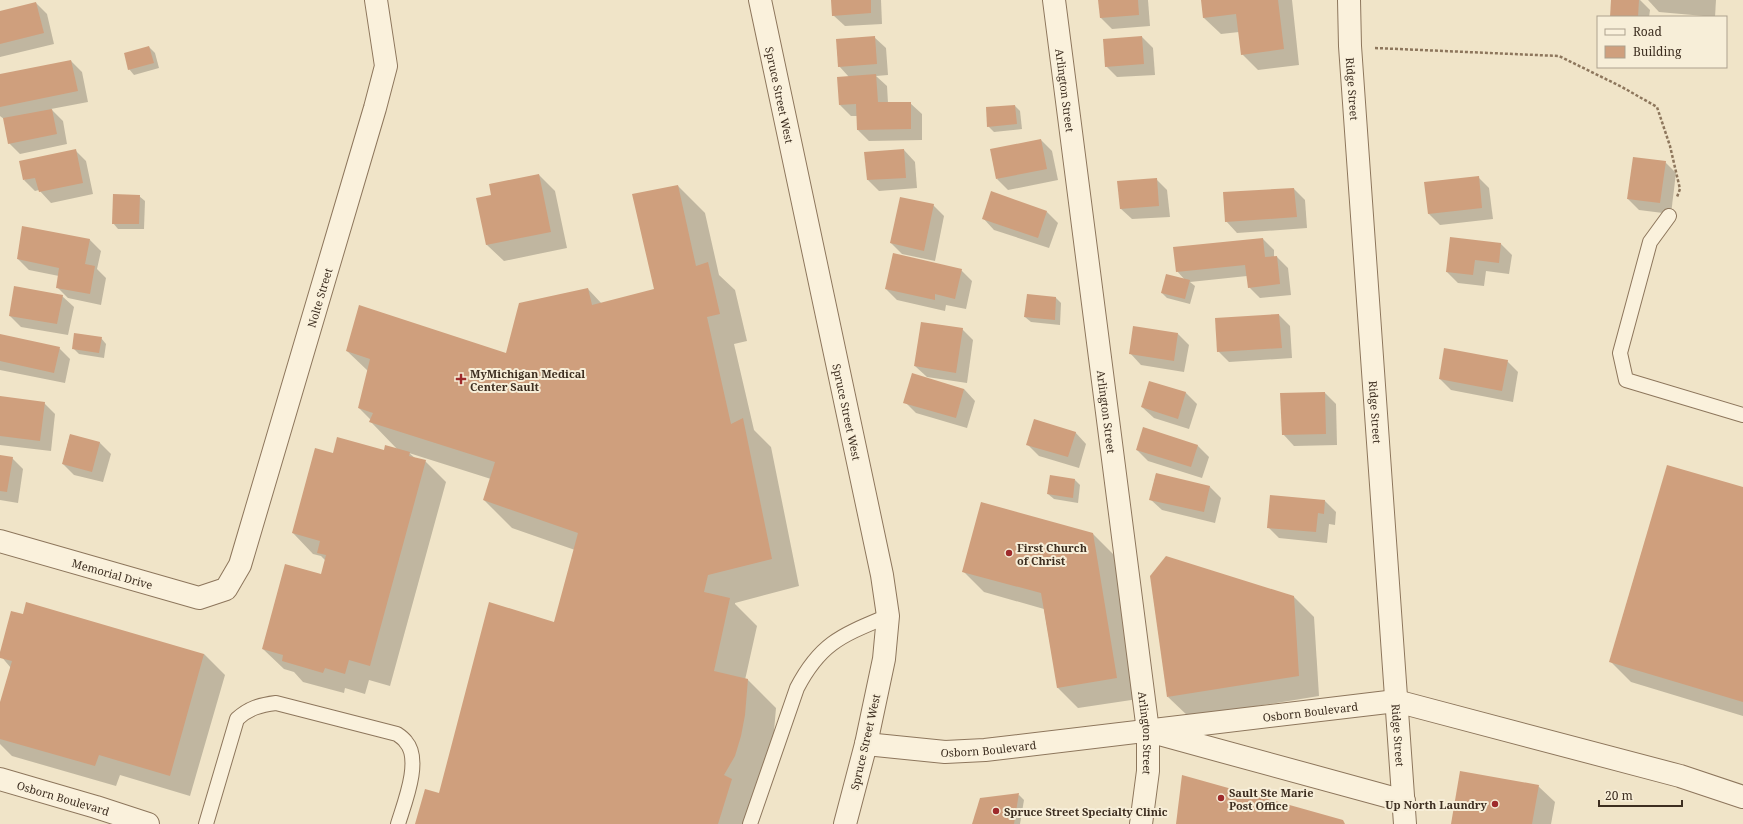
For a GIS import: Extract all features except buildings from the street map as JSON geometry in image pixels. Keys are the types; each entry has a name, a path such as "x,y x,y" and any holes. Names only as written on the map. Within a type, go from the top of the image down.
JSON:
{"street":[{"name":"Nolte Street","path":"226,589 240,565 375,108 386,66 376,0"},
{"name":"Spruce Street West","path":"760,0 882,575 888,616 884,659 866,744 845,824"},
{"name":"Arlington Street","path":"1054,0 1148,731 1148,771 1141,824"},
{"name":"Ridge Street","path":"1349,0 1350,46 1405,824"},
{"name":"Memorial Drive","path":"0,541 199,598 226,589"},
{"name":"Osborn Boulevard","path":"866,744 945,752 985,750 1396,701 1680,776 1743,797"},
{"path":"1148,731 1404,801"},
{"name":"Osborn Boulevard","path":"0,779 88,804 148,824"}],"lane":[{"path":"1669,216 1650,242 1620,353 1626,380 1743,415"},
{"path":"750,824 796,688 805,671 826,647 836,640 846,634 888,616"},
{"path":"206,824 237,719 257,706 276,703 397,734 407,743 412,757 412,776 398,824"}],"path":[{"path":"1350,46 1559,56 1622,87 1657,107 1670,146 1680,189 1669,216"}],"place":[{"name":"MyMichigan Medical Center Sault","path":"461,379"},
{"name":"First Church of Christ","path":"1009,553"},
{"name":"Sault Ste Marie Post Office","path":"1221,798"},
{"name":"Up North Laundry","path":"1495,804"},
{"name":"Spruce Street Specialty Clinic","path":"996,811"}]}
